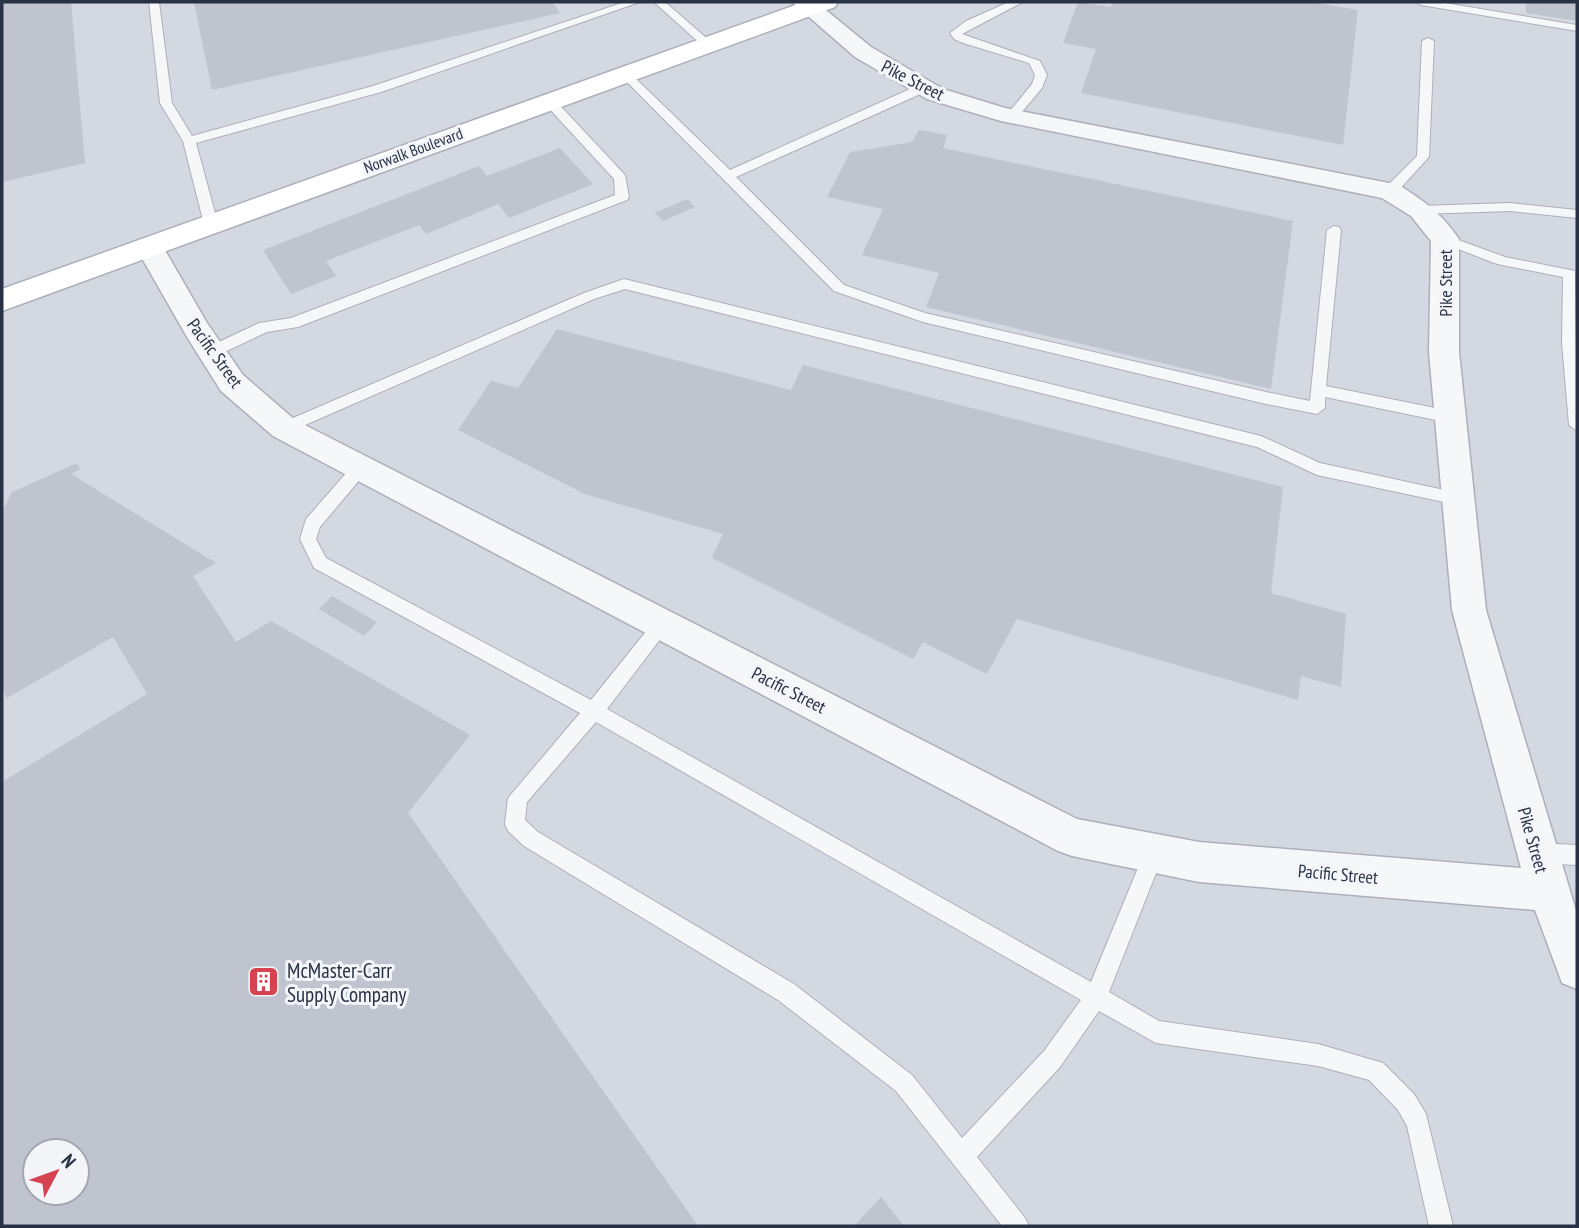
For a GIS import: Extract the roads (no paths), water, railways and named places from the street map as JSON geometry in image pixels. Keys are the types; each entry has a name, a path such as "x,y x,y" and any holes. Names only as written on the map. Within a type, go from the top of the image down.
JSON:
{"main road":[{"name":"Norwalk Boulevard","path":"2,300 813,4"}],"street":[{"name":"Pike Street","path":"813,4 863,52 935,94 1012,116 1390,191 1420,210 1445,239 1444,352 1469,610 1548,891 1577,968"},
{"name":"Pacific Street","path":"149,246 232,383 285,428 1072,837 1199,862 1548,891"}],"lane":[{"path":"154,2 166,103 189,141 211,224"},
{"path":"189,141 377,89 635,2"},
{"path":"659,2 707,44"},
{"path":"1012,116 1038,85 1041,75 1034,61 1014,53 972,43 958,37 956,33 970,23 1018,2"},
{"path":"1425,2 1577,28"},
{"path":"1390,191 1423,156 1428,41"},
{"path":"625,74 839,288 923,317 1265,398 1317,408 1334,230"},
{"path":"728,176 923,88"},
{"path":"211,352 264,327 293,323 622,197 620,178 549,101"},
{"path":"1420,210 1510,207 1577,214"},
{"path":"1445,239 1502,261 1574,274 1569,343 1577,425"},
{"path":"285,428 589,296 624,284 1261,442 1317,469 1458,499"},
{"path":"1318,390 1450,417"},
{"path":"361,467 312,524 308,539 320,564 594,711 1156,1032 1318,1055 1375,1071 1406,1101 1418,1122 1441,1226"},
{"path":"662,624 594,711 518,799 515,824 531,839 786,992 904,1083 1017,1226"},
{"path":"962,1156 1052,1059 1096,997 1154,853"},
{"path":"1537,853 1577,855"}],"place":[{"name":"McMaster-Carr Supply Company","path":"264,982"}]}
